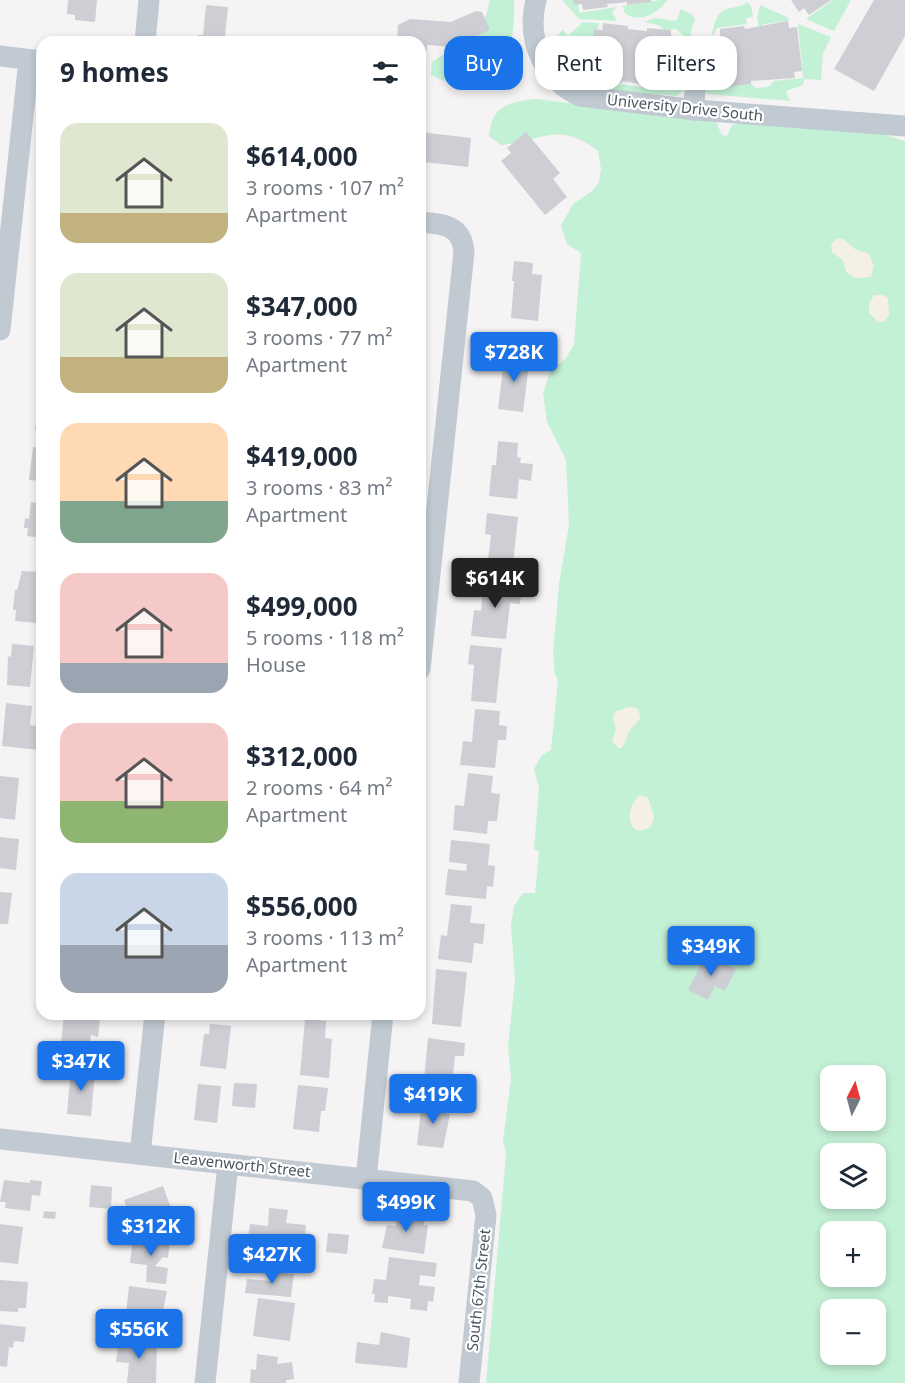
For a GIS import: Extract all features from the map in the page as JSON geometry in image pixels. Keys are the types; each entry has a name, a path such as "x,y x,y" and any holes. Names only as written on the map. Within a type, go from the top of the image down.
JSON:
{"street":[{"path":"146,36 149,0"},
{"name":"University Drive South","path":"536,0 533,32 537,51 547,71 568,90 595,99 693,110 905,126"},
{"path":"0,56 36,60 0,330"},
{"path":"693,110 695,90"},
{"path":"426,223 442,224 452,228 463,240 464,252 426,612"},
{"path":"140,1154 154,1020"},
{"path":"366,1179 382,1020"},
{"name":"Leavenworth Street","path":"0,1139 465,1188 482,1198"},
{"path":"204,1383 228,1164"},
{"name":"South 67th Street","path":"469,1383 486,1215 482,1198"}],"green space":[{"path":"490,0 514,0 512,36 469,36 486,16"},
{"path":"562,0 573,0 578,4 579,13 617,7 612,12 617,21 579,19"},
{"path":"668,0 654,13 642,18 630,16 624,12 623,6"},
{"path":"833,0 851,0 834,31 806,19"},
{"path":"747,2 751,6 753,17 746,18 747,24 717,28 712,36 717,17 721,12"},
{"path":"760,5 789,18 788,21 763,24 763,27 759,27 757,17"},
{"path":"681,9 695,18 691,36 682,36 676,29 665,30 658,25 644,22 655,18 676,21"},
{"path":"583,22 599,23 598,29 594,29 593,36 568,36"},
{"path":"798,24 831,37 823,54 821,80 804,79 803,85 786,91 790,101 707,94 706,90 737,90 737,85 751,84 756,88 768,87 774,81 803,78"},
{"path":"563,30 568,36 557,36"},
{"path":"444,54 444,81 431,74 432,62"},
{"path":"623,84 635,86 635,90 684,90 676,96 610,90 623,90"},
{"path":"535,99 715,120 722,135 727,136 732,125 749,121 866,129 905,141 905,1383 486,1383 506,1154 503,1141 511,1078 508,1047 515,980 511,926 514,906 523,893 535,893 539,852 534,849 539,788 534,769 542,755 551,750 558,680 555,675 553,655 559,584 569,525 566,460 547,422 543,393 550,372 566,358 574,344 581,253 567,244 561,226 573,204 592,191 599,182 601,169 598,151 573,137 551,135 501,145 489,136 498,112 503,107"}],"sand":[{"path":"836,239 843,239 855,249 869,254 874,266 871,277 856,278 846,272 843,260 832,252 831,245"},
{"path":"874,295 883,295 888,298 889,315 884,322 878,322 869,313 869,304"},
{"path":"628,707 637,708 641,718 630,730 622,748 618,748 612,741 616,729 613,718 615,712"},
{"path":"640,795 648,798 654,816 651,827 640,831 634,829 630,816 632,807"}],"building":[{"path":"68,0 97,0 95,22 75,20 75,15 67,14"},
{"path":"573,0 651,0 651,2 627,5 627,2 607,4 608,7 583,10 582,4 574,5"},
{"path":"791,0 831,0 809,15 804,8 799,12"},
{"path":"874,0 905,0 905,36 874,91 834,69"},
{"path":"206,5 228,7 225,36 198,36 203,35"},
{"path":"476,11 482,12 490,30 476,36 444,36 444,46 427,45 426,51 426,36 397,36 398,25 410,19 451,22"},
{"path":"788,21 789,28 797,27 802,71 794,72 795,78 751,81 751,84 737,86 737,36 720,36 720,29 744,26 745,29"},
{"path":"603,23 647,31 647,28 671,30 671,36 635,36 635,83 623,81 623,36 593,36 594,29 602,30"},
{"path":"526,132 560,173 553,179 567,197 545,215 501,161 511,153 507,148"},
{"path":"426,133 471,138 468,167 426,162"},
{"path":"514,261 533,263 532,274 542,275 538,321 511,318"},
{"path":"505,353 530,356 523,412 498,409"},
{"path":"498,441 518,443 517,457 521,458 520,463 533,464 531,481 519,479 517,499 489,496 492,465 496,465"},
{"path":"33,447 36,447 36,481 29,480"},
{"path":"31,502 36,503 36,537 27,536 28,528 24,528 25,518 29,519"},
{"path":"487,513 518,517 512,573 487,570 491,535 485,534"},
{"path":"22,571 36,572 36,623 15,621 16,610 13,610 15,590 17,590"},
{"path":"484,580 522,584 520,604 510,603 506,639 471,636 474,610 481,611"},
{"path":"12,644 34,646 30,687 7,685 8,656 11,657"},
{"path":"470,645 502,648 496,703 471,701 474,665 468,664"},
{"path":"6,703 32,706 30,725 36,726 36,750 2,746"},
{"path":"475,709 500,711 499,725 507,726 506,740 498,740 495,768 460,765 463,741 472,742"},
{"path":"468,773 493,776 491,793 500,794 497,821 488,821 487,834 453,830 455,805 464,806"},
{"path":"0,776 19,778 15,820 0,818"},
{"path":"0,837 19,839 16,870 0,868"},
{"path":"451,840 490,844 488,865 495,866 493,887 487,886 486,899 445,895 448,869 466,871 467,864 449,862"},
{"path":"0,892 12,893 8,924 0,924"},
{"path":"451,904 472,906 470,923 485,924 483,944 474,943 472,963 438,959 441,935 447,936"},
{"path":"706,954 736,969 725,991 715,986 708,1000 688,990"},
{"path":"436,969 467,972 461,1027 432,1024"},
{"path":"63,1020 100,1020 98,1037 91,1035 88,1056 60,1052"},
{"path":"305,1020 326,1021 325,1038 332,1039 329,1078 300,1075"},
{"path":"210,1024 231,1026 226,1069 200,1066 204,1034 209,1034"},
{"path":"428,1038 465,1043 464,1056 455,1056 452,1083 424,1080"},
{"path":"71,1068 95,1071 91,1116 67,1114"},
{"path":"234,1083 257,1084 255,1108 232,1106"},
{"path":"198,1084 221,1086 217,1123 194,1120"},
{"path":"298,1085 328,1088 325,1111 321,1111 319,1132 293,1129"},
{"path":"422,1101 447,1104 446,1114 450,1114 443,1148 417,1145"},
{"path":"4,1180 30,1183 30,1180 42,1181 40,1196 32,1195 30,1211 5,1208 6,1202 0,1202"},
{"path":"91,1185 112,1187 111,1209 89,1207"},
{"path":"163,1186 172,1211 133,1225 124,1200"},
{"path":"395,1207 416,1210 415,1218 425,1219 424,1225 428,1225 424,1254 382,1248 387,1225 396,1226"},
{"path":"269,1208 288,1210 286,1223 306,1225 304,1244 282,1241 282,1247 268,1246 268,1240 248,1238 250,1224 268,1226"},
{"path":"44,1211 56,1212 55,1219 43,1218"},
{"path":"0,1224 23,1227 18,1264 0,1262"},
{"path":"328,1233 349,1235 347,1254 326,1252"},
{"path":"140,1235 170,1240 168,1258 163,1257 155,1266 168,1268 166,1284 146,1282 147,1265 130,1263 133,1238 140,1239"},
{"path":"389,1257 437,1263 435,1277 420,1275 419,1285 435,1287 433,1302 428,1301 427,1311 410,1309 411,1299 388,1296 388,1303 374,1302 375,1294 372,1294 374,1279 386,1280"},
{"path":"271,1272 294,1274 291,1297 245,1293 247,1279 271,1281"},
{"path":"0,1280 28,1282 26,1308 18,1308 18,1312 0,1311"},
{"path":"129,1286 167,1291 158,1336 124,1332"},
{"path":"258,1298 295,1303 290,1341 253,1336"},
{"path":"0,1324 26,1327 24,1342 14,1341 13,1348 9,1347 7,1367 0,1366"},
{"path":"381,1332 410,1338 407,1368 355,1363 357,1342 379,1345"},
{"path":"119,1339 157,1343 156,1383 127,1383 129,1363 116,1362"},
{"path":"257,1354 278,1357 277,1364 292,1362 294,1379 286,1380 286,1383 250,1383 251,1369 256,1370"}]}
